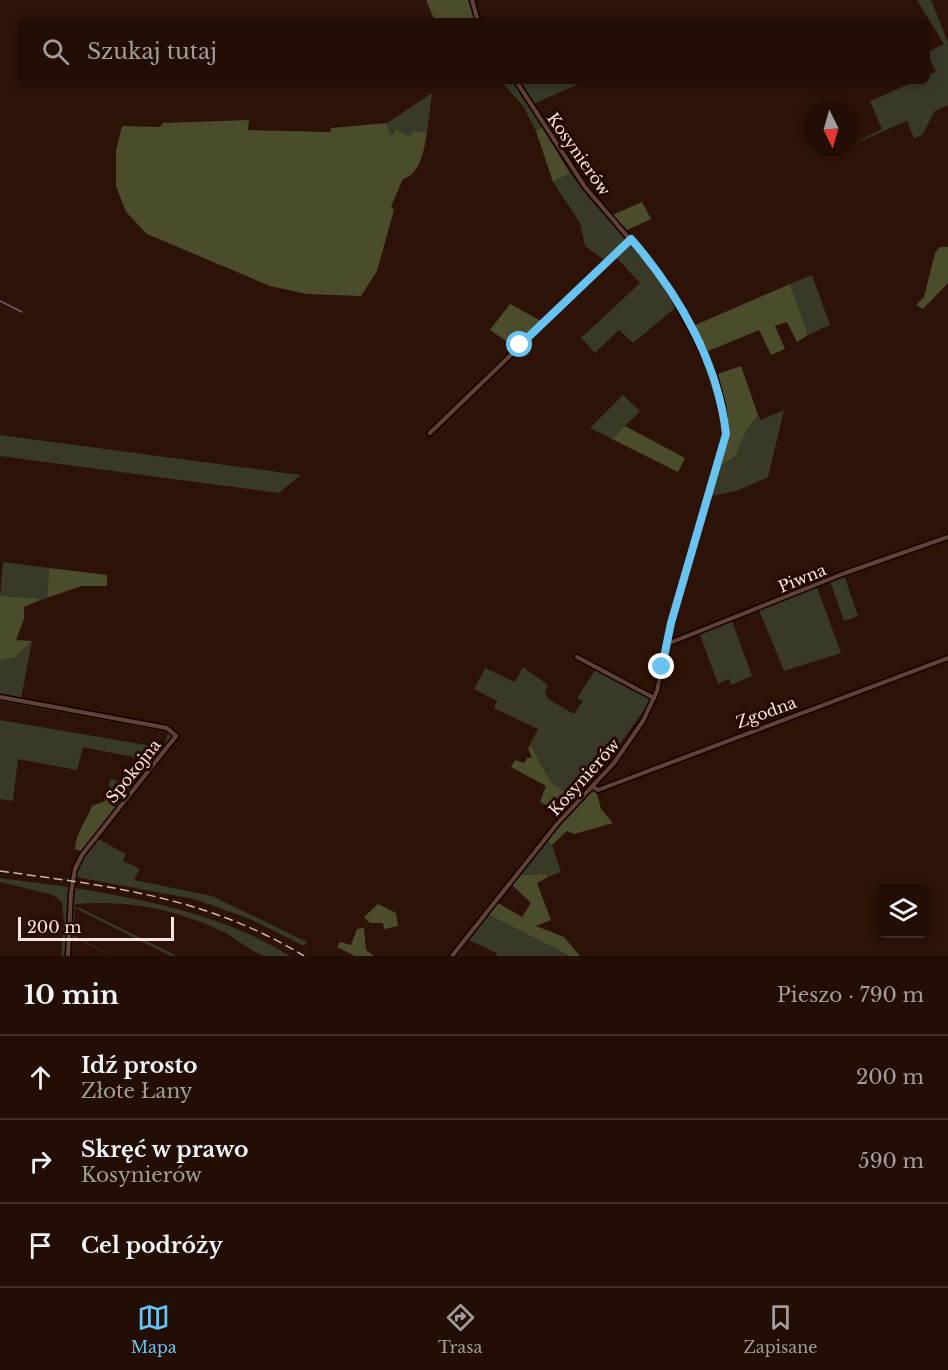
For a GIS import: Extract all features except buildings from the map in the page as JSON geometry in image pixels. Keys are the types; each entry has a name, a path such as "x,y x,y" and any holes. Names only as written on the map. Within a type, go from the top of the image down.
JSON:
{"street":[{"path":"472,0 477,18"},
{"name":"Kosynierów","path":"452,956 557,824 593,787 632,741 654,698 666,644 726,434 723,406 714,376 664,279 585,188 518,84"},
{"path":"430,433 631,239"},
{"name":"Piwna","path":"666,644 845,573 948,537"},
{"path":"577,657 654,698"},
{"name":"Zgodna","path":"593,787 598,789 948,658"},
{"name":"Spokojna","path":"0,697 166,728 176,736 82,855 75,869 68,956"}],"green space":[{"path":"426,0 468,0 475,18 434,18"},
{"path":"917,0 931,0 948,42 948,105 935,111 922,135 914,138 907,121 858,142 882,129 870,101 909,84 930,84 930,75 936,72 930,59 930,51 944,44"},
{"path":"504,84 516,84 542,127 536,131 523,106"},
{"path":"523,84 579,84 533,104"},
{"path":"432,93 427,133 413,131 409,136 394,129 393,135 388,134 387,123"},
{"path":"249,120 248,130 330,132 331,128 387,123 389,134 393,135 395,129 409,136 413,131 427,133 418,166 414,172 403,179 391,206 394,210 377,271 361,296 307,294 270,286 147,234 126,212 116,186 116,151 122,126 160,127 163,123"},
{"path":"542,127 570,173 553,182 536,131"},
{"path":"570,173 627,240 606,261 585,246 580,223 553,182"},
{"path":"642,202 651,219 627,230 612,215"},
{"path":"631,243 658,277 675,308 633,343 619,330 595,353 581,338 640,283 615,256"},
{"path":"940,247 948,247 948,283 923,309 916,305 924,297 935,253"},
{"path":"812,275 830,325 808,335 790,284"},
{"path":"790,284 808,335 797,342 787,322 775,326 785,349 771,355 759,330 706,352 693,326"},
{"path":"510,304 541,321 516,348 490,330"},
{"path":"741,366 758,415 747,429 735,457 718,467 726,420 717,374"},
{"path":"623,395 640,411 612,439 590,428"},
{"path":"784,410 768,477 739,490 708,497 718,467 735,457 747,429 758,415 761,420"},
{"path":"625,426 685,458 678,472 612,439"},
{"path":"0,435 301,475 279,493 0,456"},
{"path":"3,562 49,568 47,598 38,601 38,598 0,596"},
{"path":"49,568 107,575 107,586 81,586 47,598"},
{"path":"844,575 858,616 844,621 830,581"},
{"path":"817,587 841,653 784,671 759,610"},
{"path":"0,596 38,598 38,601 24,607 24,619 16,640 32,641 15,658 0,660"},
{"path":"732,621 752,676 731,685 729,679 718,684 699,632"},
{"path":"32,641 21,699 0,695 0,660 15,658"},
{"path":"523,667 548,685 545,691 548,699 574,714 583,701 577,698 596,669 652,699 617,748 607,755 575,797 552,784 531,746 528,748 538,729 494,708 497,701 474,689 485,668 515,682"},
{"path":"0,698 170,731 172,739 122,803 119,796 103,802 111,779 135,786 153,761 83,747 77,770 18,759 13,801 0,799 0,720 164,748 168,732 0,701"},
{"path":"531,746 552,784 575,797 563,814 540,802 546,786 511,767 515,760 524,763 527,758 532,758 528,748"},
{"path":"596,790 601,809 613,823 574,834 567,831 552,845 547,841 590,791"},
{"path":"119,796 122,803 83,852 75,849 79,832 92,806"},
{"path":"98,839 126,854 123,861 140,869 134,880 212,896 307,942 304,946 250,919 194,899 76,877 83,859"},
{"path":"547,841 552,845 561,872 548,877 545,874 521,875"},
{"path":"545,874 548,877 537,883 551,920 536,926 564,937 580,956 570,956 489,915 498,903 522,917 531,903 512,885 521,875"},
{"path":"0,878 69,887 66,956 61,956 64,922 62,902 53,895 0,882"},
{"path":"75,888 159,904 213,920 265,942 290,956 264,956 224,932 169,912 133,905 95,903 75,904 74,907 177,956 171,956 75,908 73,935 113,956 73,937 69,956"},
{"path":"378,904 396,913 398,926 384,929 383,923 370,923 364,917"},
{"path":"489,915 570,956 496,956 497,953 468,940"},
{"path":"364,928 366,950 374,956 355,956 337,947 340,942 351,945 357,929"}],"waterway":[{"path":"0,301 22,312"}],"railway":[{"path":"0,871 119,889 194,907 268,936 304,956"}],"route":[{"path":"520,345 631,239 664,279 714,376 723,406 726,434 685,572 662,667"}]}
